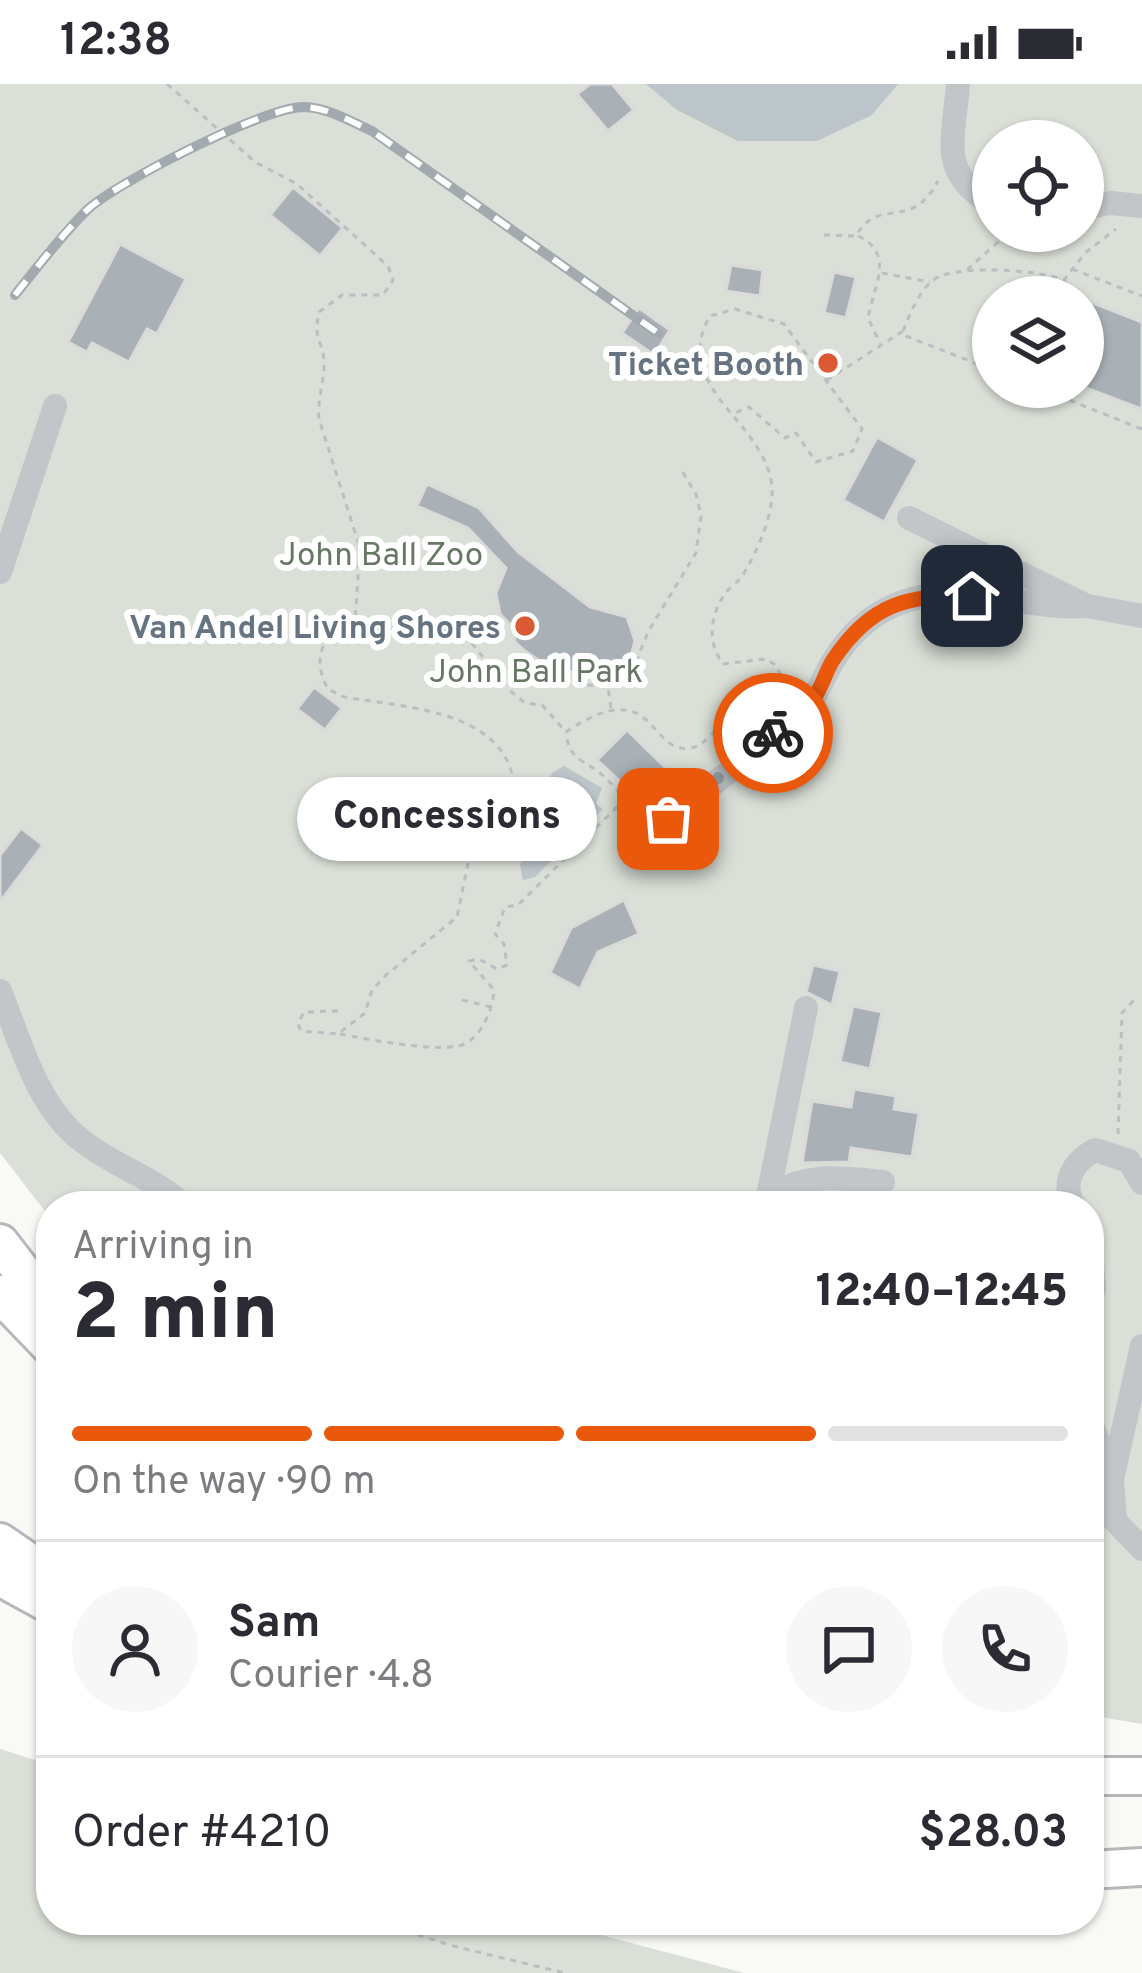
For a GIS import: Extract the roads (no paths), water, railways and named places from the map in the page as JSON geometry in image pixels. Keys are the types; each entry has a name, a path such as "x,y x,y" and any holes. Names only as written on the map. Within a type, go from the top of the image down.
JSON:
{"highway":[{"path":"0,1243 36,1290"},
{"path":"0,1294 36,1331"},
{"path":"0,1542 36,1567"},
{"path":"0,1576 36,1596"},
{"path":"1104,1776 1142,1775"},
{"path":"1104,1869 1142,1868"}],"street":[{"path":"958,84 952,168 972,191"},
{"path":"1104,204 1140,206"},
{"path":"0,572 55,406"},
{"path":"909,518 1088,606"},
{"path":"668,819 814,698 832,663 860,626 891,605 926,596 972,596 1061,608 1088,606 1142,616"},
{"path":"0,991 38,1085 68,1126 79,1139 168,1191"},
{"path":"770,1191 806,1008"},
{"path":"1069,1191 1069,1175 1080,1158 1095,1150 1129,1161 1142,1183"},
{"path":"782,1191 793,1183 825,1176 883,1182"},
{"path":"1112,1479 1142,1346"},
{"path":"1104,1457 1112,1479 1115,1521"},
{"path":"1104,1512 1142,1549"}],"railway":[{"path":"15,295 68,230 103,198 225,133 302,107 329,112 372,131 658,333"}],"place":[{"name":"Ticket Booth","path":"828,363"},
{"name":"Van Andel Living Shores","path":"525,626"},
{"name":"Concessions","path":"668,819"}],"park label":[{"name":"John Ball Zoo","path":"381,553"},
{"name":"John Ball Park","path":"536,670"}]}
